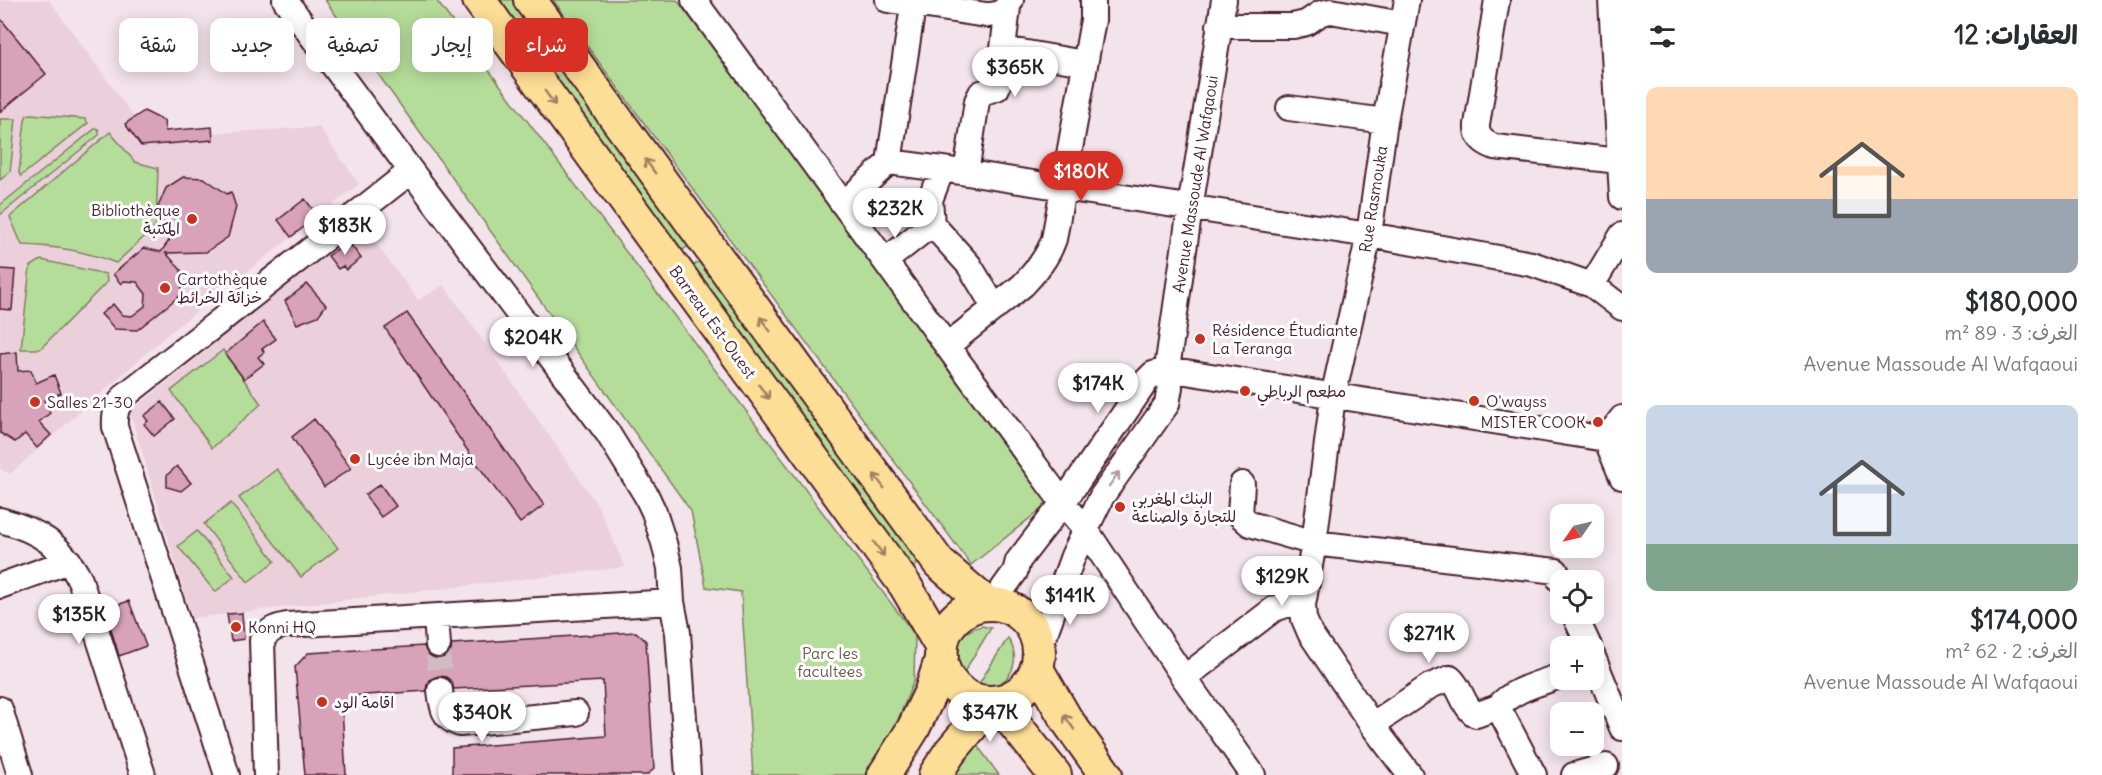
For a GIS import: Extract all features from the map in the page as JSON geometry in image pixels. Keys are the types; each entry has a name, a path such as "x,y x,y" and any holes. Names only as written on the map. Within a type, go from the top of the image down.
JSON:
{"main road":[{"name":"Barreau Est-Ouest","path":"479,0 905,585 942,652"},
{"path":"530,0 939,562 990,604"},
{"path":"884,775 931,691 944,637 959,615 972,608 990,604 1011,609 1030,624 1036,636 1038,660 1066,718 1106,775"},
{"path":"942,652 948,677 957,690 974,699 995,702 1007,699 1025,687 1038,660"},
{"path":"935,775 950,752 995,702"},
{"path":"995,702 1055,775"}],"street":[{"path":"285,0 607,432 636,475 654,512 670,568 672,602 678,633 688,775"},
{"path":"694,0 946,346 1063,503 1086,530 1184,678 1253,775"},
{"path":"888,0 914,2 986,15 996,15 1009,4"},
{"path":"946,346 1033,275 1050,250 1054,239 1093,20 1093,0"},
{"name":"Avenue Massoude Al Wafqaoui","path":"1038,660 1064,578 1102,496 1167,404 1170,387 1167,369 1190,208 1224,0"},
{"name":"Rue Rasmouka","path":"1303,605 1314,543 1333,397 1369,235 1385,121 1407,0"},
{"path":"1497,0 1477,125 1479,135 1495,147 1619,161"},
{"path":"1611,0 1622,197"},
{"path":"843,204 888,162 914,2"},
{"path":"966,173 976,101 981,93 997,87 1009,4"},
{"path":"1220,26 1293,26 1306,23 1321,12 1331,11 1402,24"},
{"path":"1003,49 1084,63"},
{"path":"1289,108 1385,121"},
{"path":"888,162 1369,235 1532,264 1592,285 1622,308"},
{"path":"942,169 930,200 933,224 969,265 995,308"},
{"path":"227,775 115,428 116,409 120,400 128,393 411,171"},
{"path":"885,261 933,224"},
{"path":"1592,285 1622,235"},
{"path":"990,604 1015,572 1018,561 1063,503 1147,380 1153,374 1167,369 1606,439"},
{"path":"1606,439 1622,418"},
{"path":"1606,439 1622,477"},
{"path":"1242,484 1240,515 1245,521 1314,543 1550,570"},
{"path":"0,520 22,526 50,541 69,561 80,580 143,775"},
{"path":"0,586 69,561"},
{"path":"266,775 262,640 275,627 672,602"},
{"path":"1184,678 1274,609 1286,605 1303,605 1310,633 1372,725 1410,775"},
{"path":"436,617 438,645"},
{"path":"1372,725 1430,686 1450,678 1468,710 1476,715 1498,707 1515,693 1550,680"},
{"path":"1604,684 1622,728"},
{"path":"440,690 445,714 460,724 576,713"},
{"path":"1498,707 1534,775"},
{"path":"0,709 5,748 20,775"},
{"path":"1574,775 1612,770"}],"shaded area":[{"path":"0,0 49,0 134,117 144,111 164,121 166,131 212,127 213,133 319,127 359,184 169,333 10,474 0,469"},
{"name":"Lycée ibn Maja","path":"362,225 418,300 444,285 598,506 625,567 192,618 130,412"}],"green space":[{"name":"Parc les facultees","path":"325,0 436,0 450,18 412,18 412,72 490,72 915,635 914,680 876,775 753,775 741,592 706,587 691,511 377,72 400,72 400,18 338,18"},
{"path":"497,0 514,0 527,18 510,18"},
{"path":"553,0 677,0 1050,502 971,565 588,47 588,18 566,18"},
{"path":"549,72 566,72 691,244 680,252"},
{"path":"27,115 85,119 88,123 21,176 19,173 25,120"},
{"path":"0,119 16,119 10,172 0,180"},
{"path":"96,128 99,130 99,135 0,215 0,205"},
{"path":"110,132 135,162 158,168 156,226 116,263 70,250 22,245 10,217"},
{"path":"702,259 921,562 911,569 692,267"},
{"path":"41,260 106,274 107,282 40,349 21,349 30,267"},
{"path":"223,350 261,404 212,448 171,391"},
{"path":"277,469 338,548 301,577 239,498"},
{"path":"231,503 275,561 248,582 204,524"},
{"path":"197,531 234,577 215,592 178,546"},
{"path":"982,626 991,628 961,677 955,660 957,645 966,633"},
{"path":"1008,638 1014,657 1010,674 996,686 976,688"},
{"path":"971,737 999,775 946,775"}],"building":[{"path":"0,18 46,74 0,112"},
{"path":"144,111 164,121 165,131 212,127 213,140 141,146 125,124"},
{"path":"183,177 204,178 227,194 231,192 236,207 228,237 206,252 166,253 181,270 182,294 137,330 115,329 101,314 113,304 122,315 132,316 145,306 146,294 137,282 124,281 121,284 113,274 144,248 161,252 173,235 164,229 158,207 166,188"},
{"path":"305,199 318,216 291,237 278,220"},
{"path":"348,241 361,258 346,270 343,266 338,269 328,256"},
{"path":"0,269 15,270 12,310 0,309"},
{"path":"307,284 326,305 318,316 297,324 285,301"},
{"path":"407,313 544,505 520,523 470,454 385,328"},
{"path":"263,322 276,339 262,349 264,352 258,357 264,364 244,379 225,354"},
{"name":"Salles 21-30","path":"17,352 18,371 31,370 36,383 54,375 61,393 44,400 50,413 39,422 51,435 37,448 25,434 15,442 0,433 0,354"},
{"path":"162,402 175,419 154,436 144,424 148,421 144,416"},
{"path":"314,419 351,468 324,487 292,437"},
{"path":"177,466 191,483 181,491 167,487 167,475"},
{"path":"380,484 396,506 381,517 365,495"},
{"path":"129,601 146,646 119,656 105,609"},
{"name":"Konni HQ","path":"242,613 244,639 231,641 227,614"},
{"name":"اقامة الود","path":"636,632 646,641 654,769 647,775 452,775 452,748 606,736 603,681 454,689 451,681 439,676 431,679 426,691 350,696 342,708 346,775 305,775 295,667 308,653 424,646 432,658 438,659 451,651 452,644"}],"tunnel":[{"path":"438,645 440,690"}],"place":[{"name":"Bibliothèque المكتبة","path":"192,219"},
{"name":"Cartothèque خزائة الخرائط","path":"165,288"},
{"name":"Résidence Étudiante La Teranga","path":"1200,339"},
{"name":"مطعم الرباطي","path":"1245,391"},
{"name":"O'wayss","path":"1474,401"},
{"name":"Salles 21-30","path":"35,402"},
{"name":"MISTER COOK","path":"1598,422"},
{"name":"Lycée ibn Maja","path":"355,459"},
{"name":"البنك المغربي للتجارة والصناعة","path":"1120,507"},
{"name":"Konni HQ","path":"236,627"},
{"name":"اقامة الود","path":"322,702"}]}
